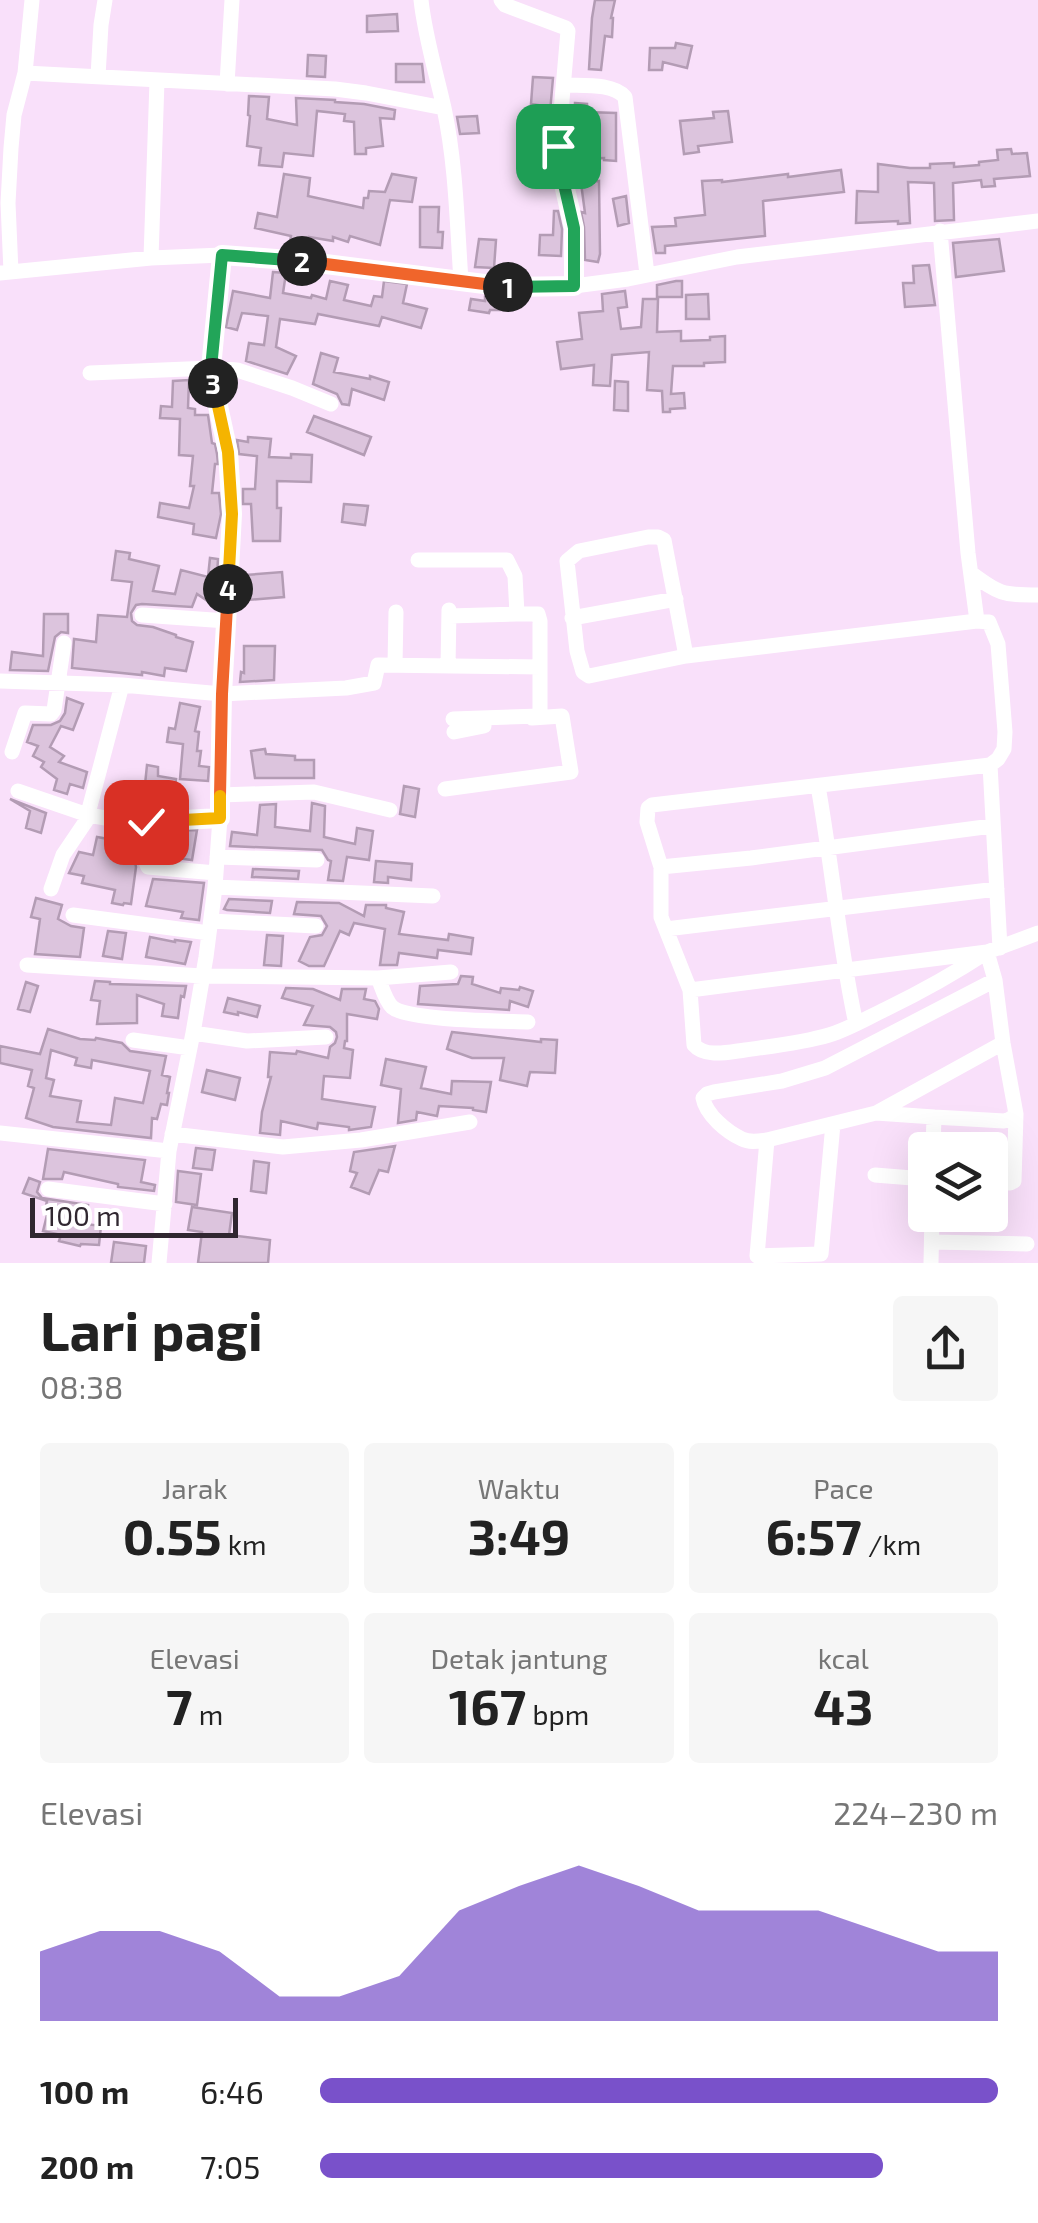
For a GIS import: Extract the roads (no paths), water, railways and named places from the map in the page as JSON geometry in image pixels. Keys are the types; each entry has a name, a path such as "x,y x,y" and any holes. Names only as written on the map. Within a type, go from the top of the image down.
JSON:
{"street":[{"path":"32,0 25,73 14,115 5,272 222,255 368,268 504,286 574,286 737,257 1038,220"},
{"path":"98,76 104,0"},
{"path":"227,84 232,0"},
{"path":"421,0 444,108 461,281"},
{"path":"501,0 568,31 558,146 574,228 574,286"},
{"path":"25,73 351,91 444,108"},
{"path":"151,258 157,80"},
{"path":"564,85 610,88 620,91 625,98 647,274"},
{"path":"940,231 977,621"},
{"path":"159,1263 170,1142 192,1041 210,927 220,818 232,514 228,452 211,368 222,255"},
{"path":"90,373 237,370 331,404"},
{"path":"686,656 664,540 648,537 579,551 567,561 572,618 583,672 589,676 686,656 989,622 998,644 1005,732 1004,749 990,765 648,808 646,816 660,867 662,918 690,990 696,1050 732,1052 808,1040 856,1024 956,972 993,959"},
{"path":"418,560 507,560 516,576 517,614"},
{"path":"971,573 996,592 1038,594"},
{"path":"572,618 676,599"},
{"path":"395,665 396,612"},
{"path":"448,666 449,613 538,614 540,716"},
{"path":"142,615 227,620"},
{"path":"12,752 25,714 51,714 64,643"},
{"path":"0,681 122,685 222,694 374,683 378,665 540,666"},
{"path":"51,890 63,855 88,815 122,685"},
{"path":"445,789 571,772 562,716 453,726"},
{"path":"990,765 997,889 993,959 1016,1114 1014,1180 1008,1183"},
{"path":"818,786 844,971 856,1024"},
{"path":"18,791 88,815 123,821 220,818"},
{"path":"220,795 314,792 390,810"},
{"path":"146,822 144,848 148,867 433,896"},
{"path":"660,867 992,826"},
{"path":"216,872 317,860"},
{"path":"666,929 997,889"},
{"path":"73,916 210,927 316,926"},
{"path":"1003,1044 876,1113 767,1140 742,1139 711,1116 703,1103 707,1094 782,1081 825,1068 1038,933"},
{"path":"690,990 844,971 993,959"},
{"path":"27,965 202,976 378,978 451,972"},
{"path":"378,978 388,1002 396,1010 421,1016 528,1022"},
{"path":"134,1040 247,1042 326,1037"},
{"path":"876,1113 1004,1120 1016,1114"},
{"path":"934,1117 934,1132"},
{"path":"0,1133 282,1147 361,1140 470,1122"},
{"path":"767,1140 757,1256 820,1254 833,1124"},
{"path":"875,1175 908,1178"},
{"path":"48,1189 165,1204"},
{"path":"931,1263 932,1232"},
{"path":"932,1242 1026,1244"}]}
